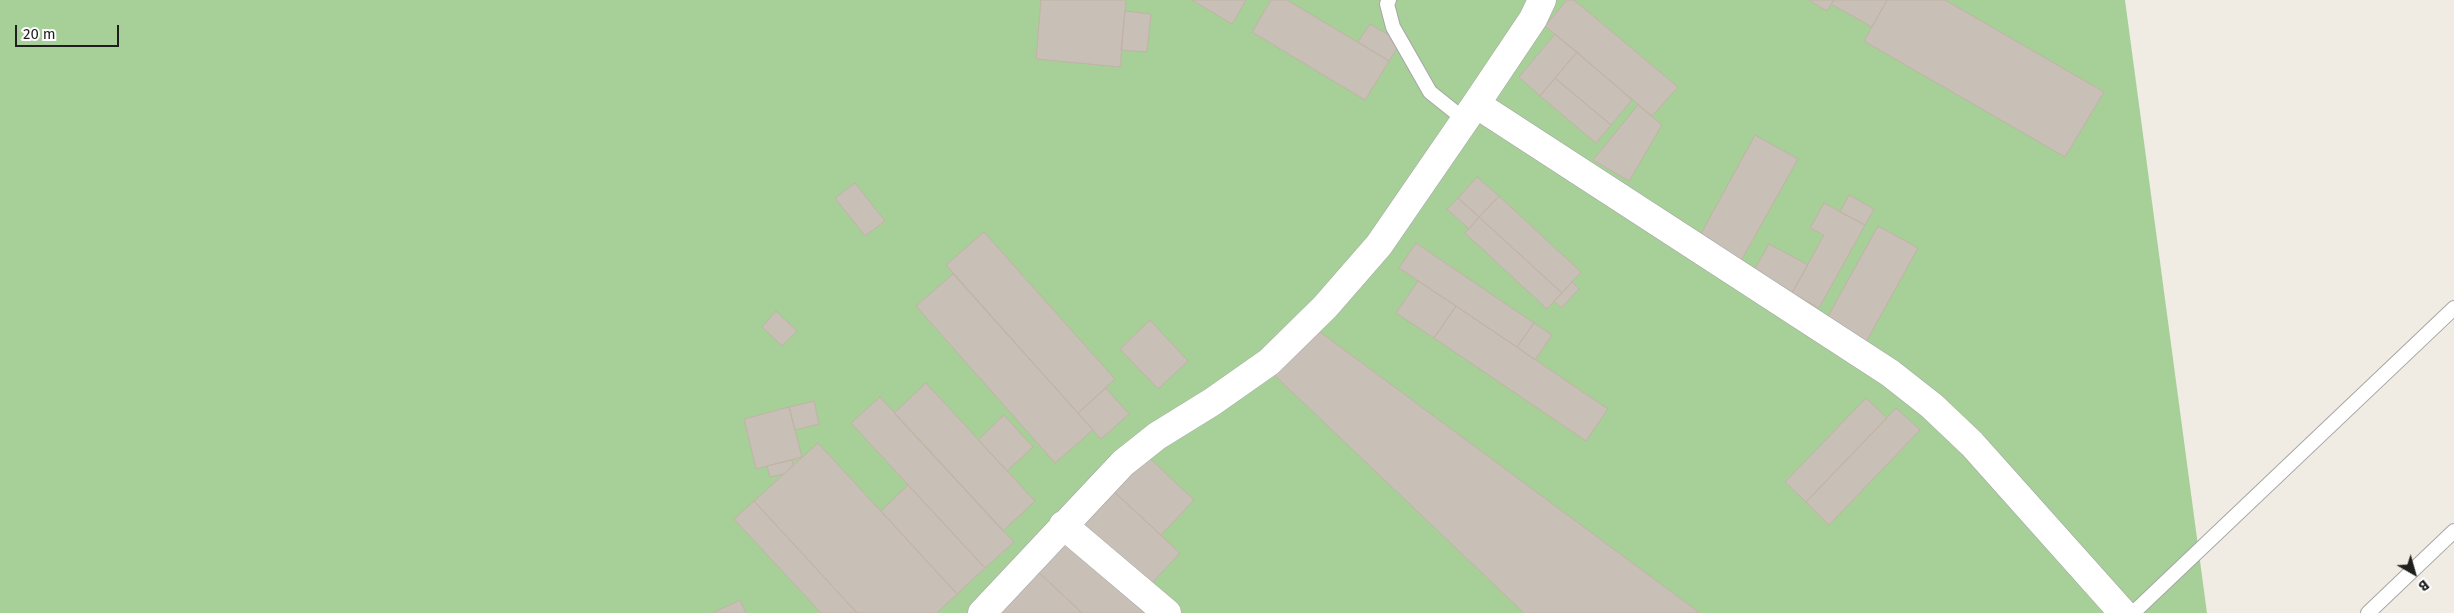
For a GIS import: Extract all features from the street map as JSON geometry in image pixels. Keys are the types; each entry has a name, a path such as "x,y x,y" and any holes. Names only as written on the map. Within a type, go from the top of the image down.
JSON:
{"street":[{"path":"982,613 1063,524 1124,463 1157,436 1212,402 1269,362 1325,307 1379,245 1471,112 1533,18 1542,0"},
{"path":"1471,112 1904,384 1972,444 2123,613"},
{"path":"1063,524 1167,613"}],"lane":[{"path":"1389,0 1387,4 1393,27 1430,92 1471,112"},
{"path":"2133,613 2454,308"},
{"path":"2368,613 2454,532"}],"green space":[{"path":"0,0 2125,0 2207,613 0,613"}],"building":[{"path":"1041,0 1126,0 1120,67 1036,59"},
{"path":"1192,0 1246,0 1232,24"},
{"path":"1271,0 1287,0 1389,61 1365,100 1252,32"},
{"path":"1567,0 1574,0 1678,87 1652,116 1545,26"},
{"path":"1809,0 1834,0 1827,11"},
{"path":"1834,0 1887,0 1872,27 1831,4"},
{"path":"1887,0 1945,0 2104,92 2065,157 1864,41"},
{"path":"1125,11 1151,14 1147,52 1121,50"},
{"path":"1370,24 1401,42 1389,61 1358,42"},
{"path":"1555,34 1577,52 1540,96 1519,77"},
{"path":"1577,52 1632,100 1611,125 1555,78"},
{"path":"1555,78 1611,125 1596,143 1540,96"},
{"path":"1638,105 1662,125 1629,181 1593,160"},
{"path":"1755,135 1798,159 1738,266 1696,243"},
{"path":"1477,177 1499,196 1479,217 1458,198"},
{"path":"855,183 885,221 865,236 835,198"},
{"path":"1849,195 1874,209 1865,225 1840,212"},
{"path":"1499,196 1581,272 1562,293 1479,217"},
{"path":"1458,198 1479,217 1469,229 1447,209"},
{"path":"1824,203 1865,225 1819,308 1792,293 1824,235 1810,228"},
{"path":"1479,217 1562,293 1547,309 1465,233"},
{"path":"1878,226 1918,248 1866,342 1826,320"},
{"path":"984,232 1115,379 1078,413 946,265"},
{"path":"1416,243 1534,323 1517,347 1399,268"},
{"path":"1769,244 1808,265 1792,293 1753,272"},
{"path":"953,274 1093,430 1055,463 916,306"},
{"path":"1418,281 1456,306 1434,338 1396,313"},
{"path":"1572,282 1579,289 1561,308 1554,301"},
{"path":"1456,306 1608,409 1586,441 1434,338"},
{"path":"776,311 797,331 782,346 762,327"},
{"path":"1150,320 1188,361 1158,389 1120,349"},
{"path":"1534,323 1552,335 1535,360 1517,347"},
{"path":"1312,326 1700,613 1524,613 1268,369"},
{"path":"926,383 1035,501 1003,531 894,413"},
{"path":"1106,388 1129,414 1101,439 1078,413"},
{"path":"880,397 1014,542 985,568 851,423"},
{"path":"1866,398 1887,418 1806,502 1785,482"},
{"path":"814,401 819,424 795,430 789,407"},
{"path":"789,407 802,457 756,469 744,419"},
{"path":"1896,408 1920,430 1829,525 1806,502"},
{"path":"1004,415 1033,447 1007,471 978,440"},
{"path":"818,443 957,594 937,613 857,613 754,501"},
{"path":"1143,452 1194,500 1161,535 1110,488"},
{"path":"792,460 793,465 784,474 770,477 767,466"},
{"path":"908,485 985,568 957,594 881,511"},
{"path":"1110,488 1180,553 1149,586 1079,521"},
{"path":"754,501 857,613 821,613 734,519"},
{"path":"1062,535 1144,613 1082,613 1032,566"},
{"path":"1032,566 1082,613 989,613"},
{"path":"740,600 746,613 713,613"}]}
